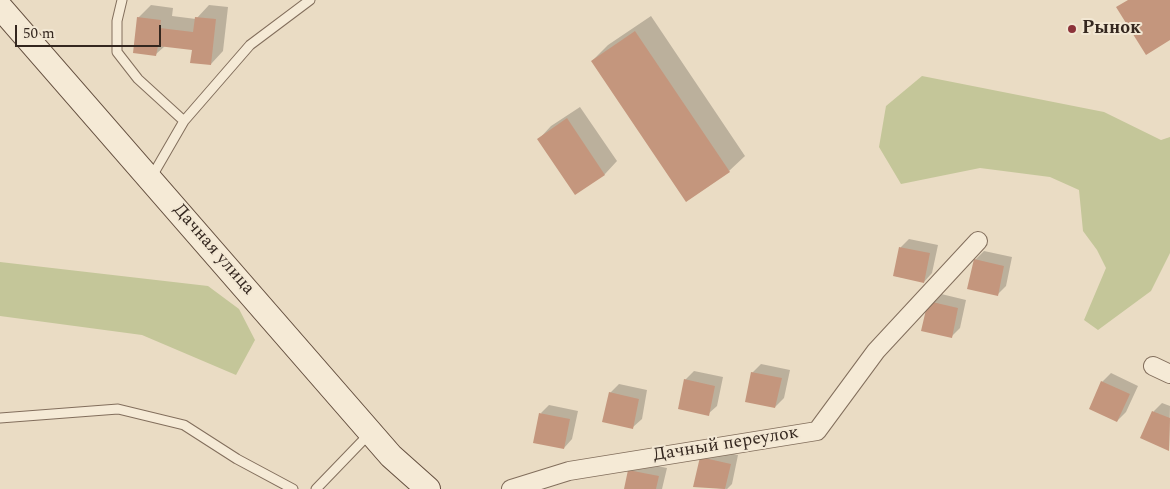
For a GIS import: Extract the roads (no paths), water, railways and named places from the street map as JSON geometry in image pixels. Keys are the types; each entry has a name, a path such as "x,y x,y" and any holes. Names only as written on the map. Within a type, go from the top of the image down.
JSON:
{"main road":[{"name":"Дачная улица","path":"0,7 151,178 391,456 428,489"}],"street":[{"name":"Дачный переулок","path":"511,489 569,471 816,431 876,351 978,241"},
{"path":"1153,366 1170,374"}],"lane":[{"path":"122,0 116,21 117,52 138,79 184,121"},
{"path":"151,178 184,121 250,45 310,0"},
{"path":"0,418 118,409 127,411 184,425 238,459 293,489"},
{"path":"316,489 371,432"}],"place":[{"name":"Рынок","path":"1072,29"}]}
